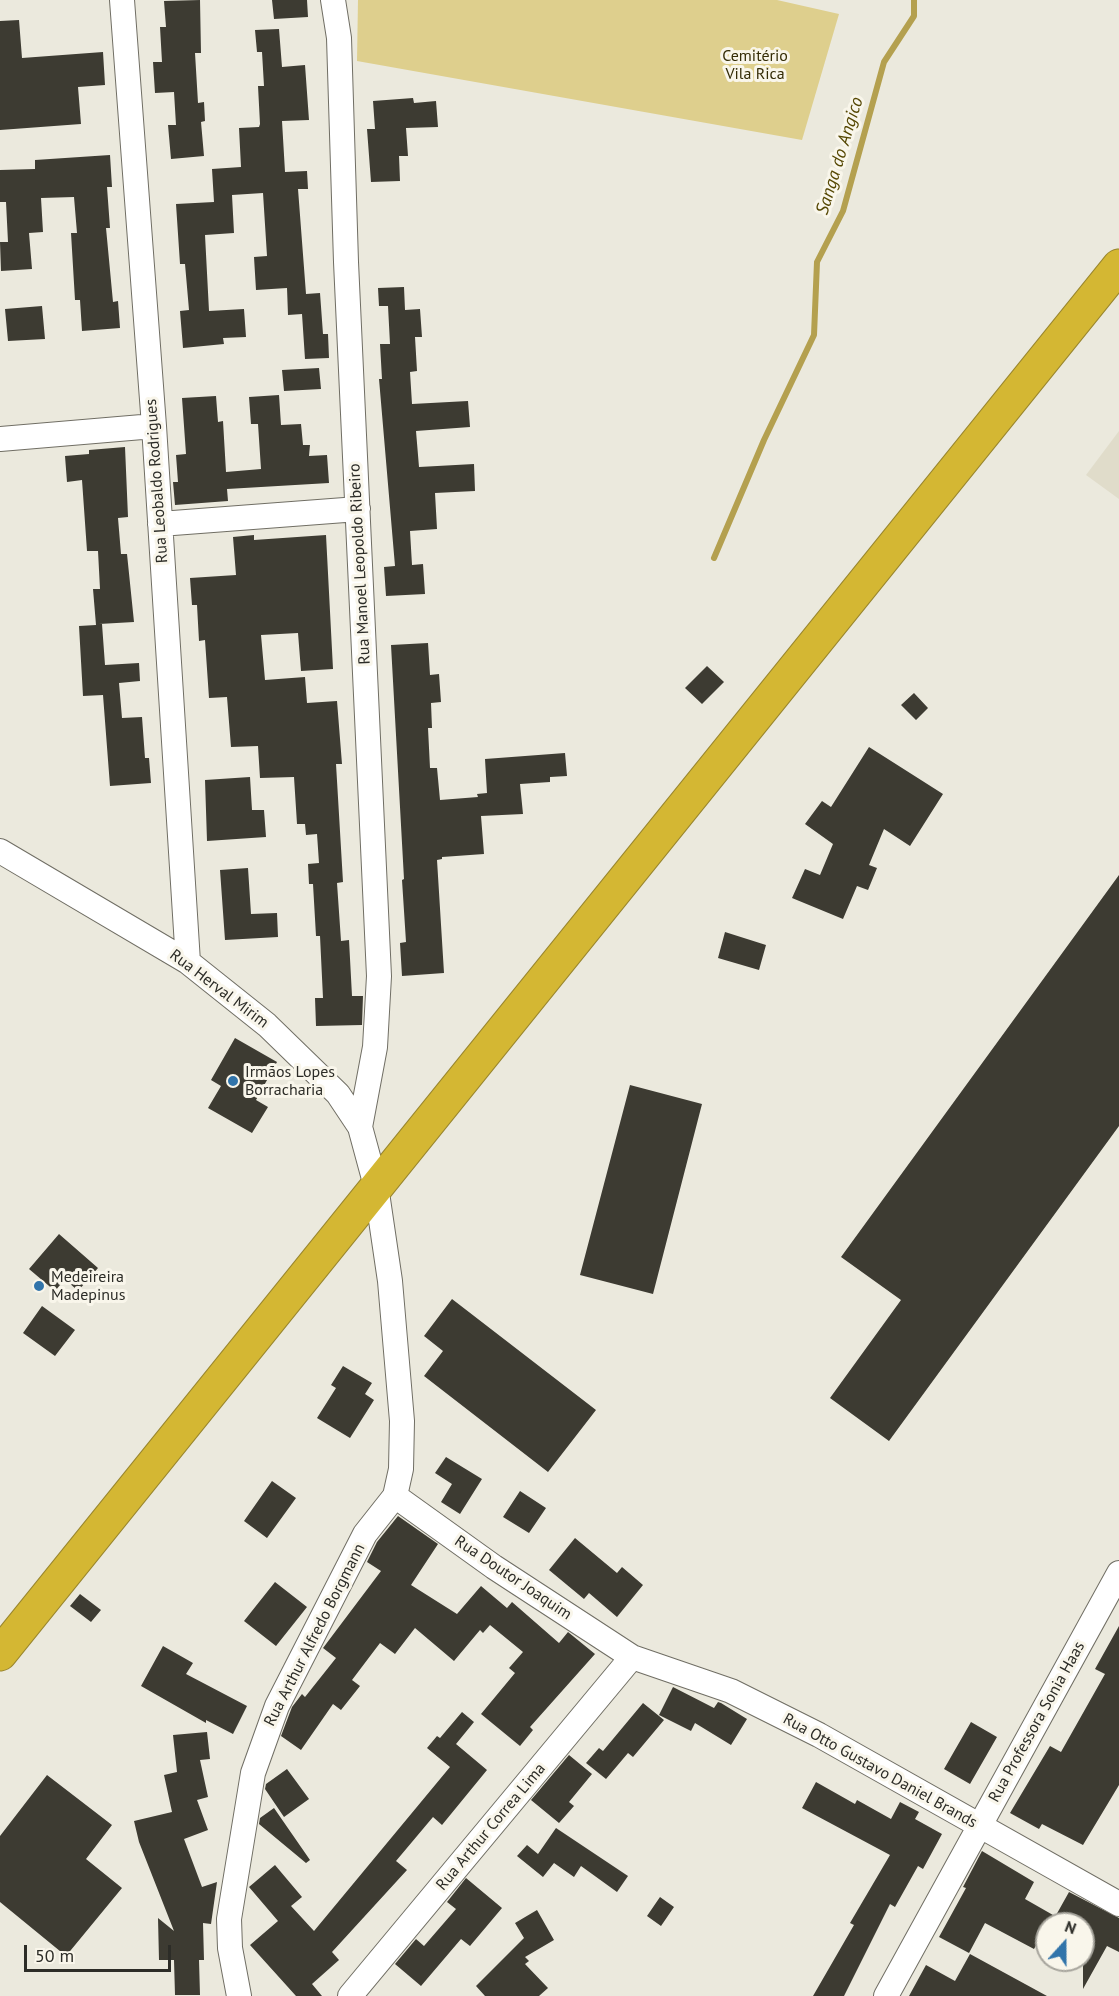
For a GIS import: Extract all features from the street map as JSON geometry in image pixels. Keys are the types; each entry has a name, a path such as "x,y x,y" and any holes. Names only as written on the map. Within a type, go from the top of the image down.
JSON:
{"highway":[{"path":"0,1654 1119,266"}],"street":[{"name":"Rua Leobaldo Rodrigues","path":"122,0 154,426 188,962"},
{"name":"Rua Manoel Leopoldo Ribeiro","path":"333,0 339,38 379,976 375,1047 360,1127"},
{"path":"0,439 154,426"},
{"path":"160,524 358,509"},
{"name":"Rua Herval Mirim","path":"0,851 188,962 267,1025 338,1094 360,1127 376,1186 390,1281 402,1421 401,1469 395,1496"},
{"name":"Rua Doutor Joaquim","path":"395,1496 494,1567 632,1658"},
{"name":"Rua Arthur Alfredo Borgmann","path":"239,1996 230,1948 229,1919 253,1773 277,1706 366,1534 395,1496"},
{"name":"Rua Professora Sonia Haas","path":"886,1996 1119,1573"},
{"name":"Rua Otto Gustavo Daniel Brands","path":"632,1658 731,1691 819,1735 1119,1904"},
{"name":"Rua Arthur Correa Lima","path":"350,1996 632,1658"}],"shaded area":[{"path":"1119,431 1119,499 1086,475"}],"green space":[{"name":"Cemitério Vila Rica","path":"358,0 777,0 839,14 802,140 357,61"}],"building":[{"path":"200,0 201,53 195,53 198,103 204,102 205,121 201,122 204,156 171,159 168,125 176,125 174,92 155,93 153,62 162,62 160,27 166,27 164,1"},
{"path":"272,0 307,0 308,17 274,19"},
{"path":"19,20 22,58 103,52 105,85 78,87 81,124 0,130 0,21"},
{"path":"279,29 282,67 305,65 309,120 282,121 285,172 307,171 308,189 298,189 306,294 320,293 323,334 328,334 329,358 305,359 302,314 288,315 287,288 256,290 254,257 267,256 263,193 232,195 234,233 205,235 209,311 244,309 246,337 223,338 224,344 183,348 180,311 189,310 185,264 180,264 176,204 214,202 212,169 241,167 239,128 259,127 258,86 264,86 262,52 257,52 255,30"},
{"path":"413,98 414,103 436,101 438,127 406,128 408,156 399,156 400,181 371,182 367,129 375,129 373,101"},
{"path":"110,155 112,187 107,187 110,228 106,228 113,302 118,301 120,328 82,331 80,300 75,300 71,233 77,233 74,197 41,198 43,232 29,233 32,269 1,271 0,242 8,242 6,202 0,202 0,170 35,169 35,160"},
{"path":"404,287 405,310 420,309 422,337 415,337 417,371 410,372 412,404 468,401 470,427 416,431 419,467 474,464 475,491 435,493 437,529 410,531 412,565 423,564 425,594 386,596 384,567 395,566 379,379 382,379 380,344 390,344 388,306 379,306 378,288"},
{"path":"42,306 45,339 8,341 5,309"},
{"path":"319,368 321,389 284,391 282,370"},
{"path":"279,395 281,425 301,424 303,445 310,445 309,456 327,455 329,483 227,489 228,501 175,505 173,482 178,482 176,455 186,454 182,398 216,396 218,422 223,421 226,472 261,469 258,424 251,424 249,397"},
{"path":"125,447 128,517 118,518 121,554 127,554 134,622 99,624 102,624 105,665 139,663 140,681 119,683 122,718 142,717 145,758 149,758 151,783 110,786 103,695 83,696 79,626 96,625 93,589 100,589 98,551 87,551 82,480 67,482 65,456 89,454 89,450"},
{"path":"254,535 254,540 326,535 333,669 301,671 298,633 261,635 265,680 305,677 307,703 337,701 342,764 336,764 343,882 337,883 341,941 349,940 352,996 363,996 362,1025 316,1026 315,998 323,998 320,936 316,936 313,884 309,884 308,864 319,863 317,834 306,835 305,824 297,824 294,777 260,778 258,746 231,747 227,697 209,698 205,640 199,641 197,605 192,605 190,578 236,575 233,537"},
{"path":"428,643 430,675 439,674 441,702 431,703 432,728 428,728 430,768 437,768 440,800 478,797 477,794 487,793 485,759 565,753 567,776 550,777 550,782 520,784 523,814 481,816 484,854 442,857 437,860 444,973 402,976 400,943 406,942 402,880 404,879 391,645"},
{"path":"707,666 724,682 702,704 685,688"},
{"path":"914,693 928,708 916,720 901,705"},
{"path":"869,747 943,794 910,846 884,829 869,865 877,868 868,890 857,886 843,919 792,898 805,869 820,875 833,844 805,824 822,801 831,807"},
{"path":"250,777 252,810 264,810 266,837 207,841 205,780"},
{"path":"248,868 251,914 277,913 278,937 225,940 220,870"},
{"path":"1119,875 1119,1126 889,1441 830,1398 901,1300 841,1257"},
{"path":"725,932 766,945 759,970 718,958"},
{"path":"235,1038 277,1062 256,1100 268,1107 252,1133 208,1108 221,1086 211,1080"},
{"path":"630,1085 702,1104 653,1294 580,1275"},
{"path":"59,1234 98,1268 78,1291 65,1279 55,1291 29,1269"},
{"path":"452,1299 596,1410 548,1472 424,1376 443,1351 424,1336"},
{"path":"42,1306 75,1330 55,1356 23,1333"},
{"path":"343,1366 372,1383 365,1394 374,1400 350,1438 317,1418 336,1388 331,1385"},
{"path":"446,1457 482,1479 460,1514 441,1502 452,1484 435,1473"},
{"path":"272,1481 296,1498 267,1538 244,1521"},
{"path":"520,1491 546,1508 529,1533 503,1517"},
{"path":"398,1516 438,1544 411,1585 457,1614 481,1586 507,1608 512,1602 559,1643 568,1632 595,1654 530,1727 533,1730 520,1746 481,1714 515,1673 509,1668 523,1652 490,1625 483,1633 480,1630 454,1661 415,1628 395,1654 380,1643 352,1680 360,1686 341,1710 333,1704 301,1750 281,1736 292,1707 302,1694 305,1697 336,1658 323,1648 381,1571 367,1562 377,1542"},
{"path":"575,1538 617,1573 622,1567 643,1585 617,1617 589,1593 584,1599 549,1570"},
{"path":"275,1582 307,1607 276,1646 244,1621"},
{"path":"80,1594 101,1610 91,1622 70,1606"},
{"path":"1119,1626 1119,1785 1083,1845 1042,1824 1039,1829 1010,1813 1050,1746 1061,1752 1105,1674 1095,1669"},
{"path":"163,1646 193,1663 186,1674 247,1706 233,1734 206,1720 206,1723 141,1686"},
{"path":"673,1687 714,1708 718,1702 721,1703 747,1719 731,1745 695,1723 691,1731 659,1715"},
{"path":"643,1703 664,1720 633,1757 628,1753 606,1779 586,1763 599,1748 603,1751"},
{"path":"462,1712 474,1722 456,1744 487,1770 442,1825 433,1817 396,1861 407,1870 332,1952 339,1960 312,1984 322,1996 296,1996 250,1945 278,1921 249,1887 275,1865 302,1897 291,1906 314,1931 450,1767 427,1748 437,1736 440,1738"},
{"path":"971,1722 997,1737 970,1784 944,1769"},
{"path":"207,1732 210,1759 200,1760 208,1797 197,1800 208,1830 184,1839 202,1887 217,1882 211,1924 203,1923 204,1960 199,1960 200,1995 175,1995 174,1960 159,1960 158,1918 174,1931 139,1842 134,1821 172,1812 164,1775 177,1772 173,1735"},
{"path":"569,1755 592,1774 569,1802 574,1806 559,1823 531,1800"},
{"path":"287,1769 309,1799 284,1817 265,1789 266,1784"},
{"path":"47,1775 112,1825 86,1859 122,1888 66,1956 0,1902 0,1836"},
{"path":"816,1782 855,1804 857,1800 891,1819 900,1802 919,1812 915,1819 942,1834 923,1869 918,1866 895,1907 890,1904 844,1996 813,1996 854,1925 850,1923 890,1855 802,1808"},
{"path":"274,1808 310,1860 306,1863 259,1824 260,1818"},
{"path":"556,1828 628,1876 617,1892 581,1866 574,1877 554,1863 543,1877 517,1856 527,1845 538,1854"},
{"path":"982,1851 1034,1882 1025,1899 1048,1912 1035,1912 1034,1949 985,1923 969,1953 939,1937 966,1888 963,1887"},
{"path":"466,1878 502,1908 470,1946 461,1939 421,1986 395,1964 416,1939 424,1946 456,1909 447,1902"},
{"path":"1069,1892 1119,1918 1119,1952 1107,1946 1095,1968 1095,1912 1058,1912"},
{"path":"660,1897 674,1907 661,1926 647,1916"},
{"path":"537,1910 554,1940 525,1957 529,1961 525,1964 548,1988 539,1996 485,1996 476,1986 524,1938 515,1923"},
{"path":"970,1954 1047,1996 909,1996 926,1965 955,1981"},
{"path":"1083,1972 1092,1972 1083,1989"}],"waterway":[{"name":"Sanga do Angico","path":"714,558 764,440 814,335 817,262 843,211 884,62 914,16 914,0"}],"place":[{"name":"Irmãos Lopes Borracharia","path":"233,1081"},
{"name":"Medeireira Madepinus","path":"39,1286"}]}
